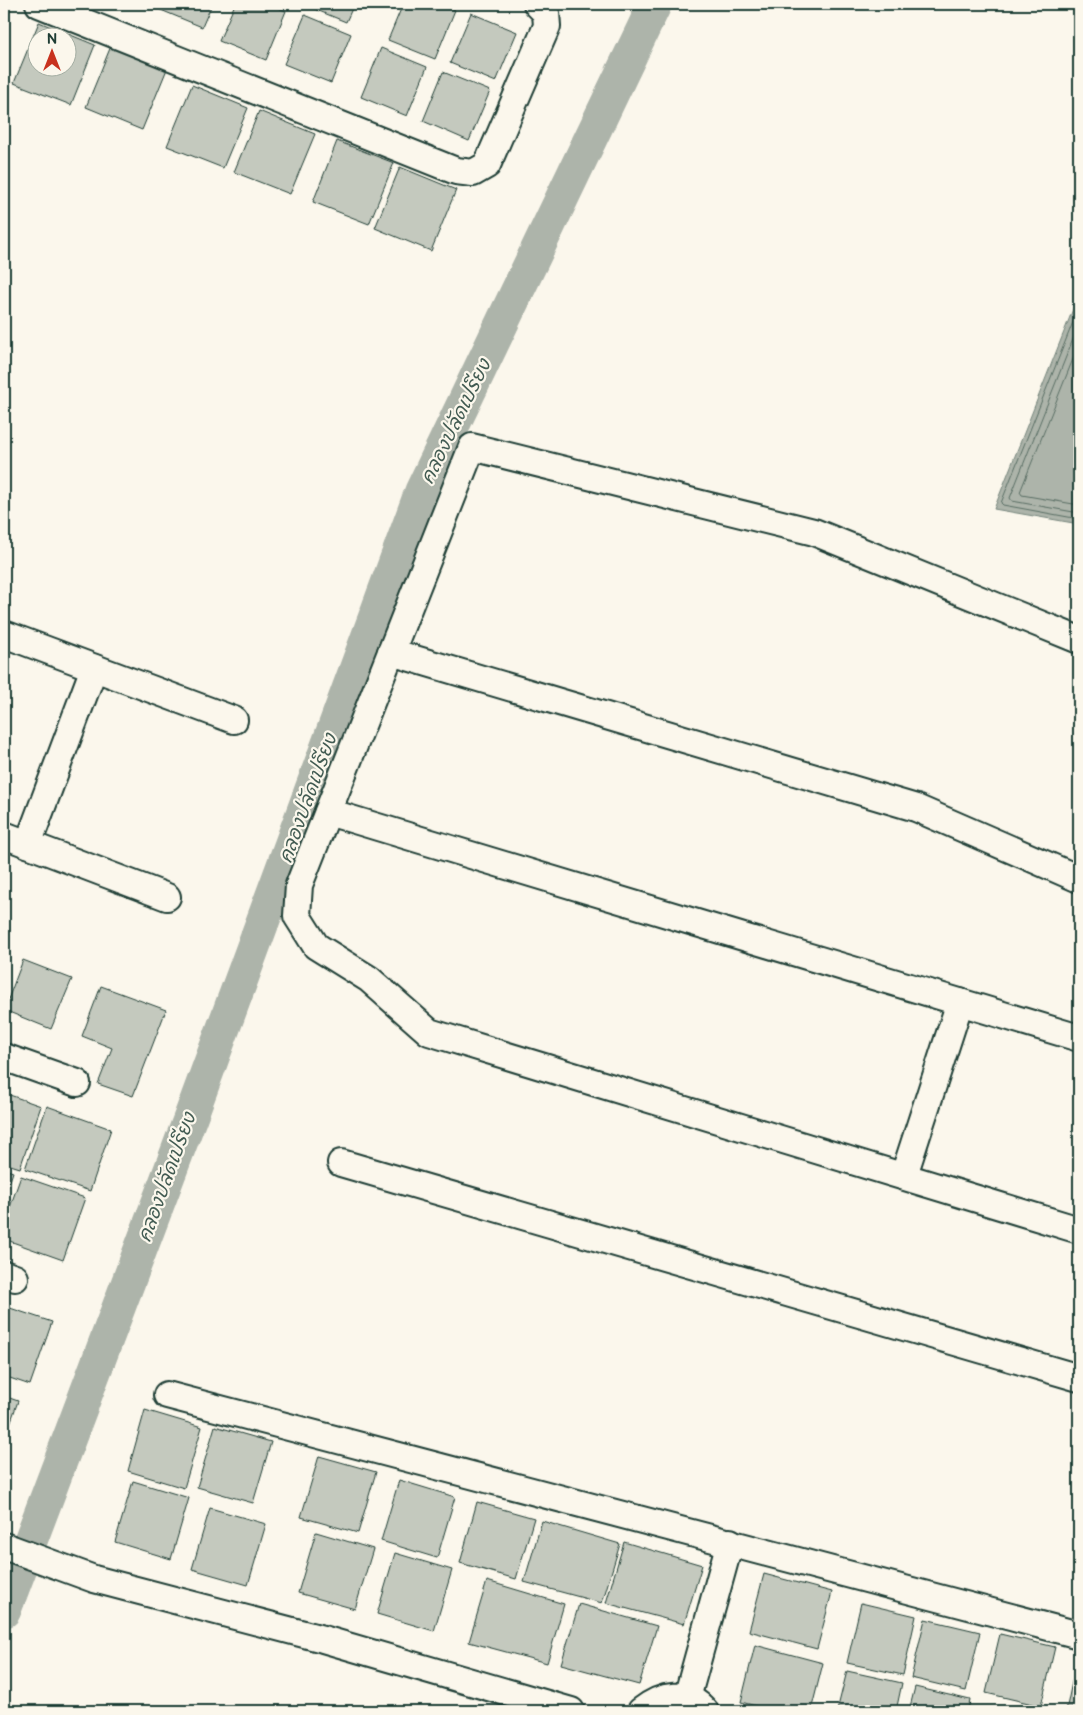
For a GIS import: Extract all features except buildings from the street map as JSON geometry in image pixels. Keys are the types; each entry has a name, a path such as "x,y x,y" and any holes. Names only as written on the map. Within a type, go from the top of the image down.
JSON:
{"street":[{"path":"40,4 456,170 473,173 486,165 547,26 546,13 537,4"},
{"path":"1079,640 814,532 472,447 299,885 297,916 316,946 369,979 429,1032 904,1175 1079,1230"},
{"path":"4,634 234,720"},
{"path":"391,652 916,808 1079,879"},
{"path":"28,844 94,668"},
{"path":"328,812 1079,1038"},
{"path":"4,835 167,897"},
{"path":"904,1175 960,1002"},
{"path":"4,1057 77,1083"},
{"path":"341,1163 1079,1378"},
{"path":"167,1395 1079,1634"},
{"path":"641,1711 653,1701 670,1696 696,1705 730,1542"},
{"path":"4,1546 94,1579 323,1638 571,1711"}],"water":[{"path":"1079,294 1079,524 994,509"}],"waterway":[{"name":"คลองปลัดเปรียง","path":"4,1611 192,1113 422,490 655,4"}]}
